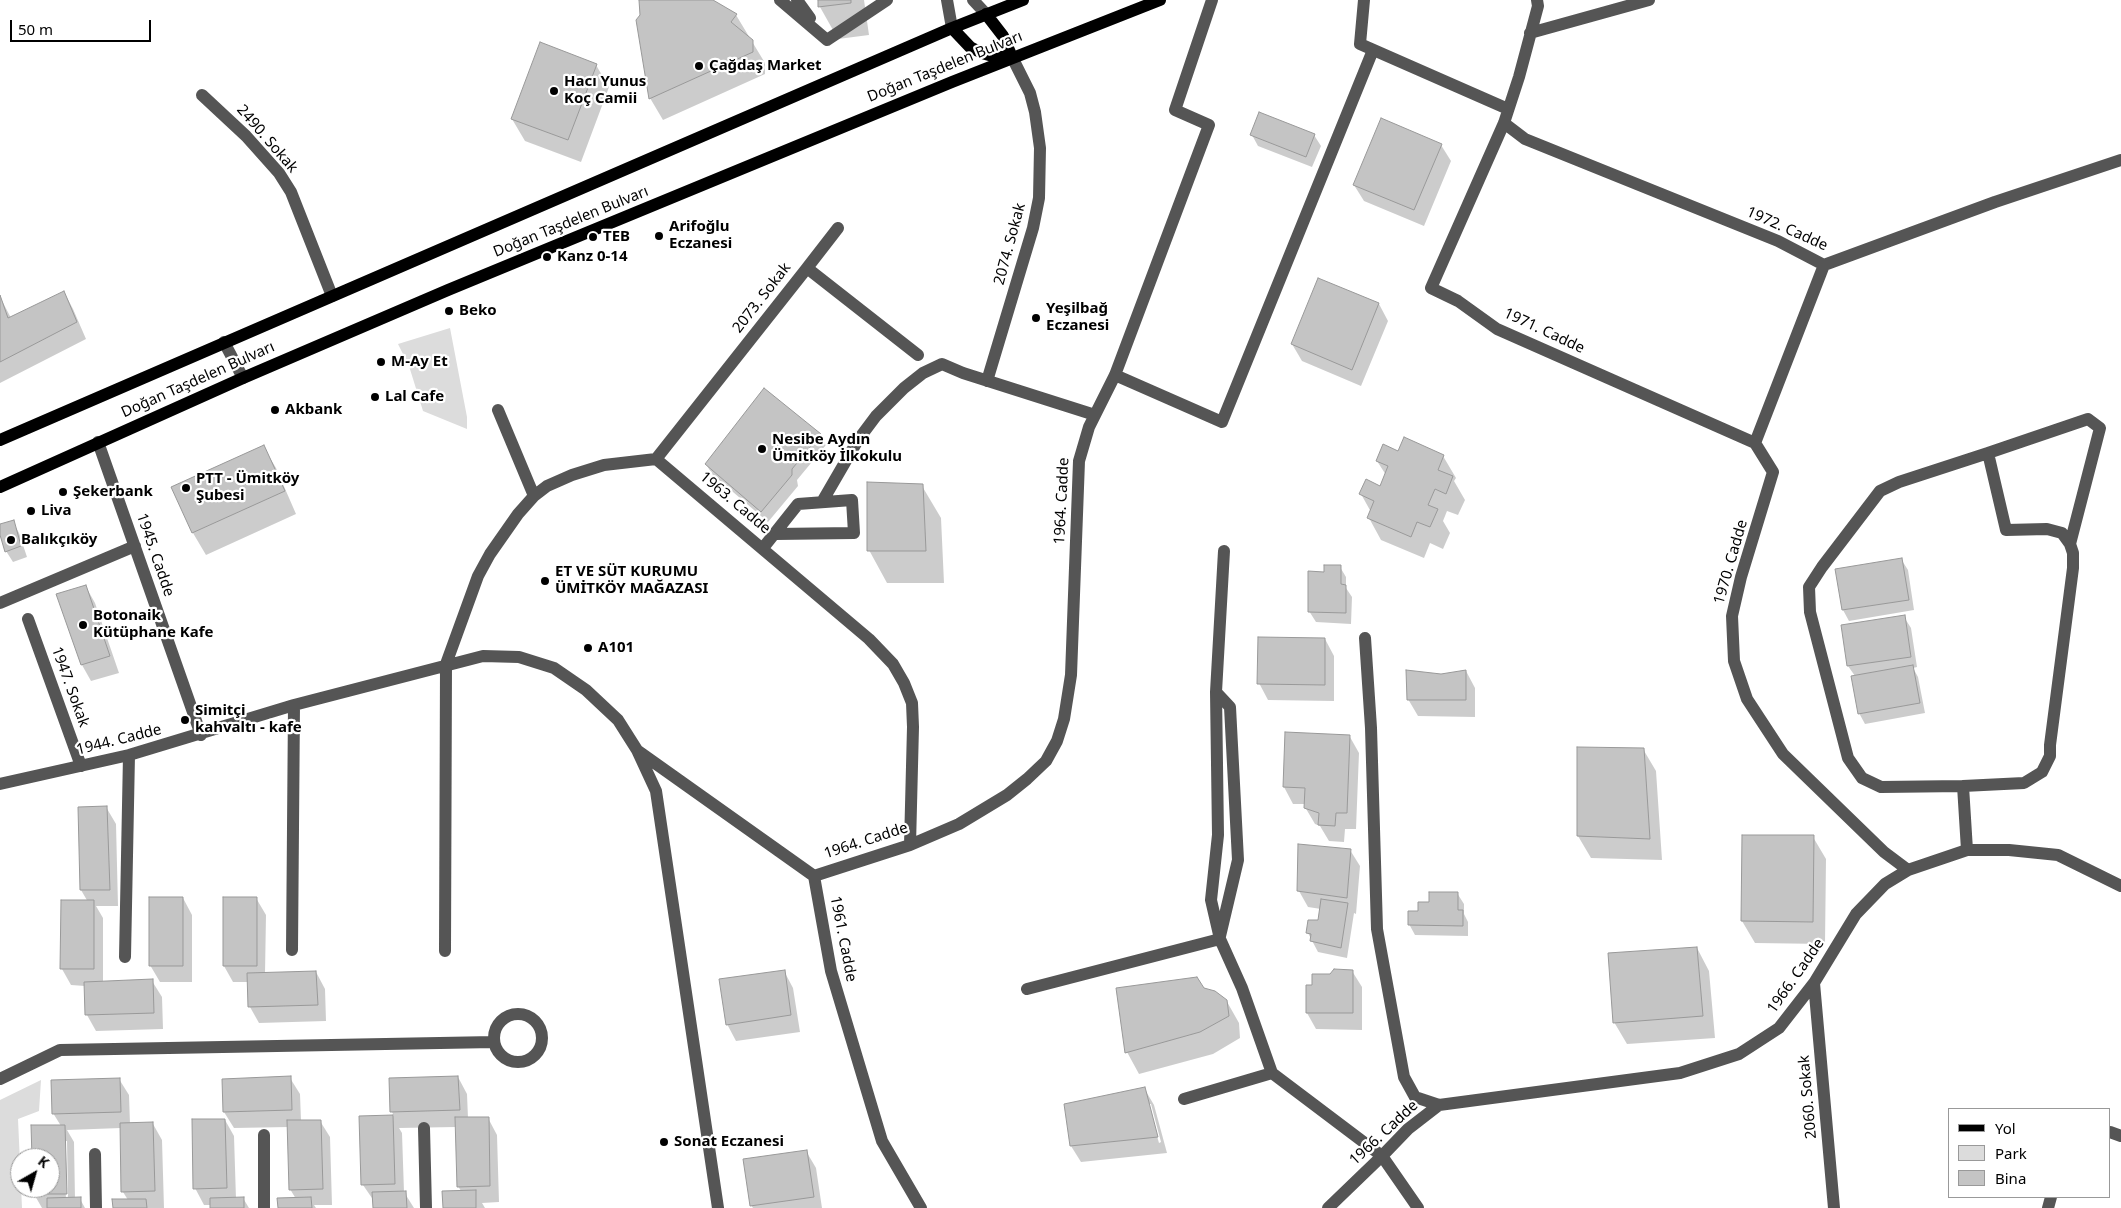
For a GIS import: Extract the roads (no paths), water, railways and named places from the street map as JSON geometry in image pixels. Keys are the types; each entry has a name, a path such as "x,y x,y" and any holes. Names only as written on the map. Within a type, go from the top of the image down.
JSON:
{"main road":[{"name":"Doğan Taşdelen Bulvarı","path":"0,440 952,28 1023,0"},
{"name":"Doğan Taşdelen Bulvarı","path":"0,487 243,378 448,290 1012,57 1160,0"},
{"path":"952,28 970,47 982,53 996,57 1012,57 1003,36 986,14"}],"street":[{"path":"780,0 827,40"},
{"path":"797,0 827,40"},
{"path":"827,40 887,0"},
{"path":"947,0 952,28"},
{"path":"973,0 986,14"},
{"name":"1964. Cadde","path":"814,876 910,845 959,824 1007,795 1046,761 1057,741 1064,719 1071,675 1079,461 1095,415 1115,375 1209,125 1175,110 1212,0"},
{"path":"1364,0 1360,44 1508,110"},
{"name":"1971. Cadde","path":"1537,0 1538,6 1504,123 1431,288 1458,301 1497,329 1755,443"},
{"path":"1530,33 1649,0"},
{"path":"1115,375 1222,422 1373,50"},
{"name":"2074. Sokak","path":"987,381 1034,228 1040,198 1040,148 1035,112 1030,94 1012,57"},
{"name":"2490. Sokak","path":"202,95 263,154 291,192 332,296"},
{"name":"1972. Cadde","path":"1504,123 1524,139 1778,241 1824,266 1995,202 2121,160"},
{"path":"807,268 838,228"},
{"path":"1755,443 1824,266"},
{"name":"2073. Sokak","path":"656,459 807,268 918,355"},
{"path":"224,342 243,378"},
{"path":"822,502 858,440 876,416 904,388 923,373 942,364 987,381 1095,415"},
{"path":"498,410 534,496"},
{"path":"1988,453 2006,530 2027,531 2047,529 2062,533 2070,544 2073,553 2073,568 2050,756 2042,772 2024,783 1963,786 1881,786 1862,778 1848,758 1810,612 1809,587 1880,491 1899,482 2088,419 2100,428 2070,544"},
{"name":"1945. Cadde","path":"98,442 201,735"},
{"name":"1970. Cadde","path":"1755,443 1773,472 1741,577 1732,616 1734,660 1747,699 1783,754 1884,852 1908,870"},
{"path":"445,951 446,664 478,576 504,533 534,496 547,486 572,474 604,465 656,459"},
{"name":"1963. Cadde","path":"656,459 869,639 893,664 904,683 912,703 910,845"},
{"path":"763,548 798,504 852,500 854,532 775,534"},
{"path":"0,602 134,546"},
{"path":"1224,551 1216,692 1218,835 1211,900 1220,939 1242,988 1272,1074 1382,1156 1418,1208"},
{"name":"1947. Sokak","path":"28,618 81,766"},
{"path":"1365,638 1371,728 1377,928 1404,1077 1415,1098 1439,1105"},
{"name":"1944. Cadde","path":"0,784 129,756 294,705 446,664 483,656 519,657 554,668 586,690 618,720 637,750"},
{"path":"1216,692 1230,707 1238,860 1220,939"},
{"path":"292,950 294,705"},
{"path":"637,750 814,876"},
{"path":"637,750 656,792 718,1208"},
{"path":"125,957 129,756"},
{"path":"1963,786 1967,850"},
{"name":"1966. Cadde","path":"1328,1208 1408,1128 1439,1105 1680,1073 1739,1054 1779,1028 1814,983 1856,914 1885,884 1908,870 1967,850 2009,850 2058,855 2121,886"},
{"name":"1961. Cadde","path":"814,876 830,971 882,1141 921,1208"},
{"path":"1027,989 1220,939"},
{"name":"2060. Sokak","path":"1814,983 1834,1208"},
{"path":"0,1079 60,1050 494,1042"},
{"path":"1184,1099 1272,1074"},
{"path":"424,1128 426,1208"},
{"path":"264,1135 264,1208"},
{"path":"95,1154 96,1208"}],"place":[{"name":"Çağdaş Market","path":"699,66"},
{"name":"Hacı Yunus Koç Camii","path":"554,91"},
{"name":"Arifoğlu Eczanesi","path":"659,236"},
{"name":"TEB","path":"593,237"},
{"name":"Kanz 0-14","path":"547,257"},
{"name":"Beko","path":"449,311"},
{"name":"Yeşilbağ Eczanesi","path":"1036,318"},
{"name":"M-Ay Et","path":"381,362"},
{"name":"Lal Cafe","path":"375,397"},
{"name":"Akbank","path":"275,410"},
{"name":"Nesibe Aydın Ümitköy İlkokulu","path":"762,449"},
{"name":"PTT - Ümitköy Şubesi","path":"186,488"},
{"name":"Şekerbank","path":"63,492"},
{"name":"Liva","path":"31,511"},
{"name":"Balıkçıköy","path":"11,540"},
{"name":"ET VE SÜT KURUMU ÜMİTKÖY MAĞAZASI","path":"545,581"},
{"name":"Botonaik Kütüphane Kafe","path":"83,625"},
{"name":"A101","path":"588,648"},
{"name":"Simitçi kahvaltı - kafe","path":"185,720"},
{"name":"Sonat Eczanesi","path":"664,1142"}]}
